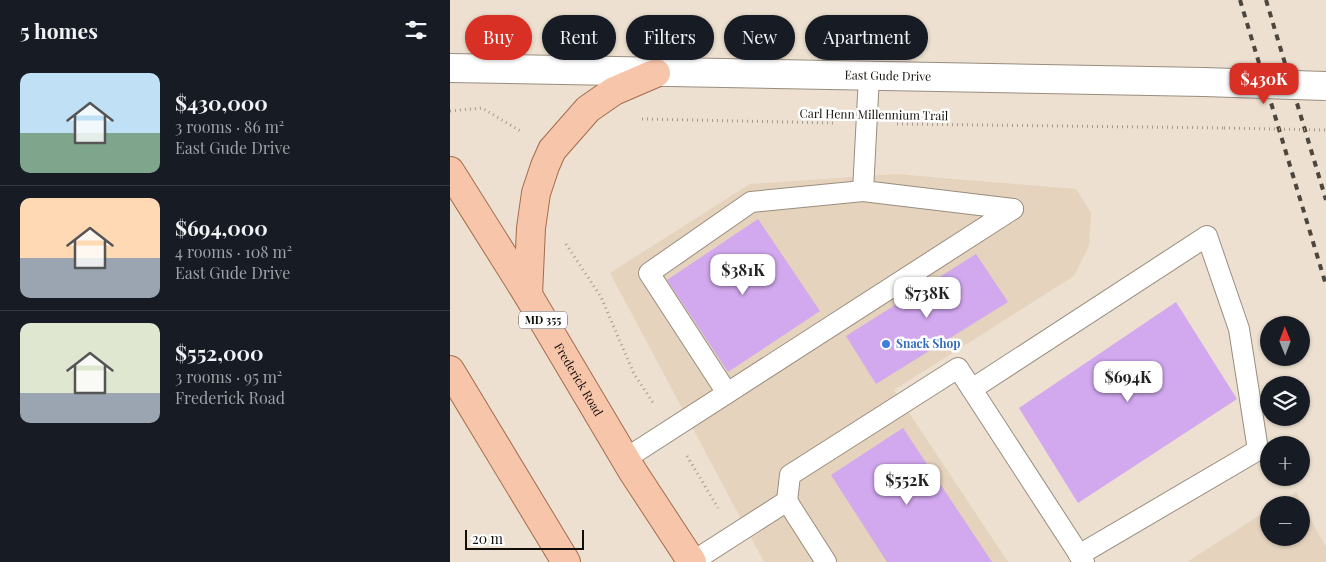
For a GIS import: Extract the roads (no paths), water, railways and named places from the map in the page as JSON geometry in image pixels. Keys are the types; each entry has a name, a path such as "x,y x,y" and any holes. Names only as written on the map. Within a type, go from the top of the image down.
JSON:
{"main road":[{"name":"East Gude Drive","path":"450,68 1326,86"},
{"path":"528,295 531,228 536,193 544,166 552,150 588,109 614,91 656,73"},
{"name":"Frederick Road","path":"450,171 528,295 626,459 692,562"},
{"path":"450,370 561,559"}],"lane":[{"path":"863,191 869,76"},
{"path":"626,459 1013,208 863,191 751,202 649,273 727,393"},
{"path":"826,562 787,500 790,476 958,368 1082,558 1258,450 1239,329 1207,236 972,389"},
{"path":"692,562 787,500"}],"railway":[{"path":"1240,0 1326,285"},
{"path":"1266,0 1326,200"}],"place":[{"name":"Snack Shop","path":"886,344"}]}
